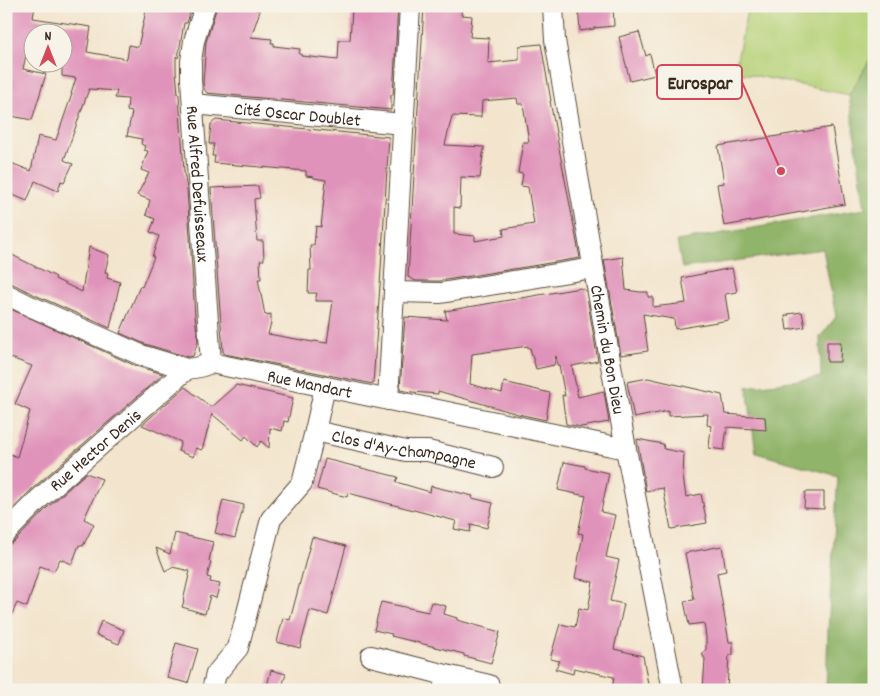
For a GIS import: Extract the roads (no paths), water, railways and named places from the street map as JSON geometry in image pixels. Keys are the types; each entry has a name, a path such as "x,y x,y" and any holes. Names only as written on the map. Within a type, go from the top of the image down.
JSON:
{"street":[{"name":"Rue Alfred Defuisseaux","path":"205,6 194,41 191,62 211,363"},
{"path":"388,400 410,6"},
{"name":"Chemin du Bon Dieu","path":"553,6 555,40 593,268 672,690"},
{"name":"Cité Oscar Doublet","path":"193,104 404,124"},
{"path":"394,292 441,293 593,268"},
{"path":"6,294 141,355 187,369"},
{"name":"Rue Mandart","path":"187,369 200,368 211,363 626,449"},
{"name":"Rue Hector Denis","path":"6,533 40,498 187,369"},
{"name":"Clos d'Ay-Champagne","path":"212,690 216,674 238,648 271,519 302,483 325,387"},
{"name":"Clos d'Ay-Champagne","path":"315,431 406,451 428,452 493,467"},
{"path":"371,656 444,682 489,685"}],"place":[{"name":"Eurospar","path":"781,171"}]}
